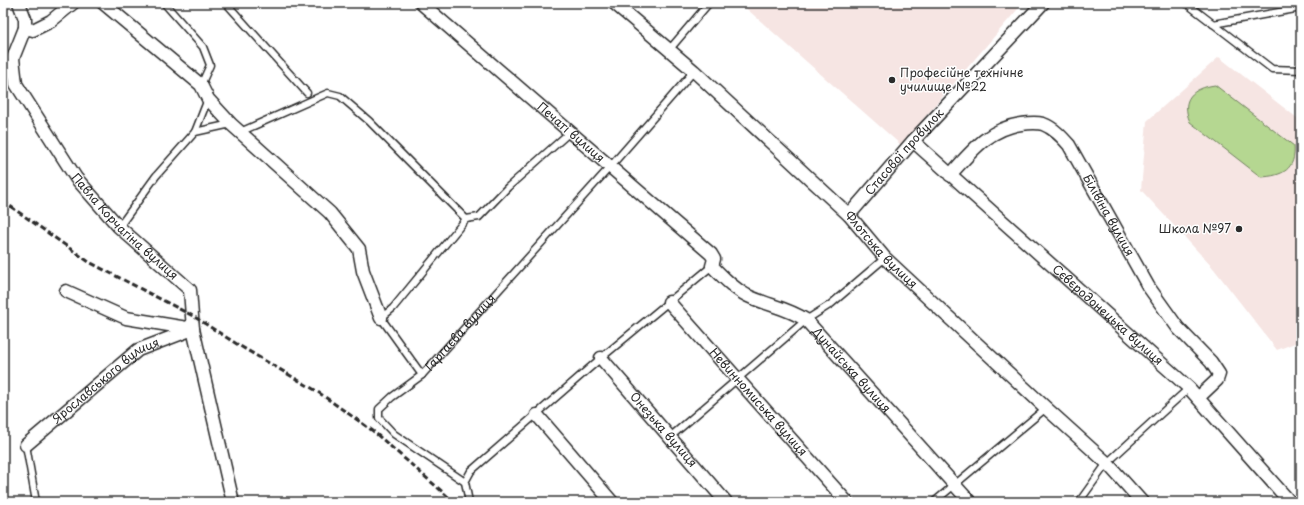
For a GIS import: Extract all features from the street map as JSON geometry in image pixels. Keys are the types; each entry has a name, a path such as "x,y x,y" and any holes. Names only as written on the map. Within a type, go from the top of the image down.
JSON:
{"street":[{"path":"19,3 25,19 25,28 33,30 50,21 73,3"},
{"name":"Гаргаєва вулиця","path":"103,3 201,85 208,99 235,128 330,213 359,249 363,271 381,318"},
{"name":"Печаті вулиця","path":"421,3 711,254 714,259 712,266"},
{"name":"Флотська вулиця","path":"614,3 694,71 849,215 885,258 1107,463 1142,502"},
{"name":"Стасової провулок","path":"849,215 913,141 1043,3"},
{"name":"Павла Корчагіна вулиця","path":"25,28 13,58 16,84 76,178 119,227 190,290 193,329 232,498"},
{"name":"Білівіна вулиця","path":"950,175 983,140 1002,128 1028,123 1043,124 1057,132 1069,145 1148,286 1178,328 1211,362 1219,374 1217,380 1198,398"},
{"name":"Сєвєродонецька вулиця","path":"913,141 1189,388 1290,502"},
{"name":"Дунайська вулиця","path":"712,266 734,288 748,296 795,313 806,320 970,502"},
{"path":"66,291 126,318 193,329"},
{"name":"Невинномиська вулиця","path":"669,302 847,502"},
{"name":"Ярославського вулиця","path":"26,446 138,350 193,329"},
{"name":"Онезька вулиця","path":"601,358 726,502"},
{"path":"537,415 612,502"}],"lane":[{"path":"164,3 203,47 210,65 201,85"},
{"path":"226,3 307,93"},
{"path":"294,3 296,5 299,3"},
{"path":"669,50 709,3"},
{"path":"1186,3 1272,69 1301,70"},
{"path":"1212,24 1301,8"},
{"name":"Гаргаєва вулиця","path":"381,318 422,374 610,167 694,71"},
{"path":"196,132 235,128 328,93 340,96 369,122 466,219"},
{"path":"119,227 156,176 196,132 208,99"},
{"path":"381,318 393,308 466,219 479,216 570,132"},
{"path":"669,438 806,320 831,304 885,258"},
{"path":"469,502 465,482 472,471 601,358 712,266"},
{"path":"422,374 379,409 379,418 394,434 465,482"},
{"path":"1079,502 1107,463 1189,388"},
{"path":"934,502 1046,408"},
{"path":"26,446 36,502"}],"shaded area":[{"name":"Професійне технічне училище №22","path":"740,3 1023,3 901,145"},
{"name":"Школа №97","path":"1219,57 1301,121 1301,342 1300,341 1277,350 1214,269 1141,190 1147,121"}],"green space":[{"path":"1215,85 1294,146 1293,160 1286,170 1276,175 1261,177 1190,122 1187,114 1187,107 1190,96 1200,89"}],"railway":[{"path":"3,201 89,262 193,316 240,346 315,390 373,431 454,502"}],"place":[{"name":"Професійне технічне училище №22","path":"892,80"},
{"name":"Школа №97","path":"1239,229"}]}
